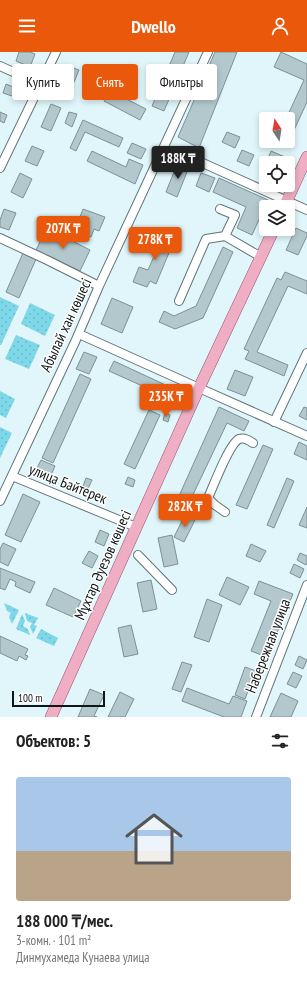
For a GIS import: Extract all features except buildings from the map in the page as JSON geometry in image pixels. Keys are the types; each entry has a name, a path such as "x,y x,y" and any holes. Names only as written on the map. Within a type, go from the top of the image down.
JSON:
{"main road":[{"path":"288,200 307,157"},
{"name":"Мұхтар Әуезов көшесі","path":"51,717 199,388 271,236"}],"street":[{"path":"50,64 56,52"},
{"name":"Абылай хан көшесі","path":"0,501 79,334 208,52"},
{"path":"0,66 12,71"},
{"path":"0,168 32,100"},
{"path":"185,155 278,200"},
{"path":"295,207 307,210"},
{"path":"220,209 235,215 225,236"},
{"path":"179,301 206,239 225,236 261,257"},
{"path":"0,238 100,286"},
{"path":"79,334 307,436"},
{"path":"274,422 307,354"},
{"path":"225,512 208,498 226,457 234,443 243,438 253,443"},
{"name":"улица Байтерек","path":"12,476 136,527"},
{"path":"138,556 172,590"},
{"name":"Набережная улица","path":"256,717 307,585"}],"shaded area":[{"path":"0,297 19,306 1,345 0,345"},
{"path":"30,303 55,315 45,336 21,324"},
{"path":"16,335 40,345 29,369 5,359"},
{"path":"0,391 15,399 6,418 0,415"},
{"path":"0,427 12,433 0,458"},
{"path":"4,603 19,610 12,624 9,617 11,613 7,611"},
{"path":"25,613 38,618 34,625 37,626 33,634 30,627 32,623 27,621"},
{"path":"22,614 25,621 23,626 28,629 30,635 16,629"},
{"path":"41,629 58,638 54,646 36,638"}]}
